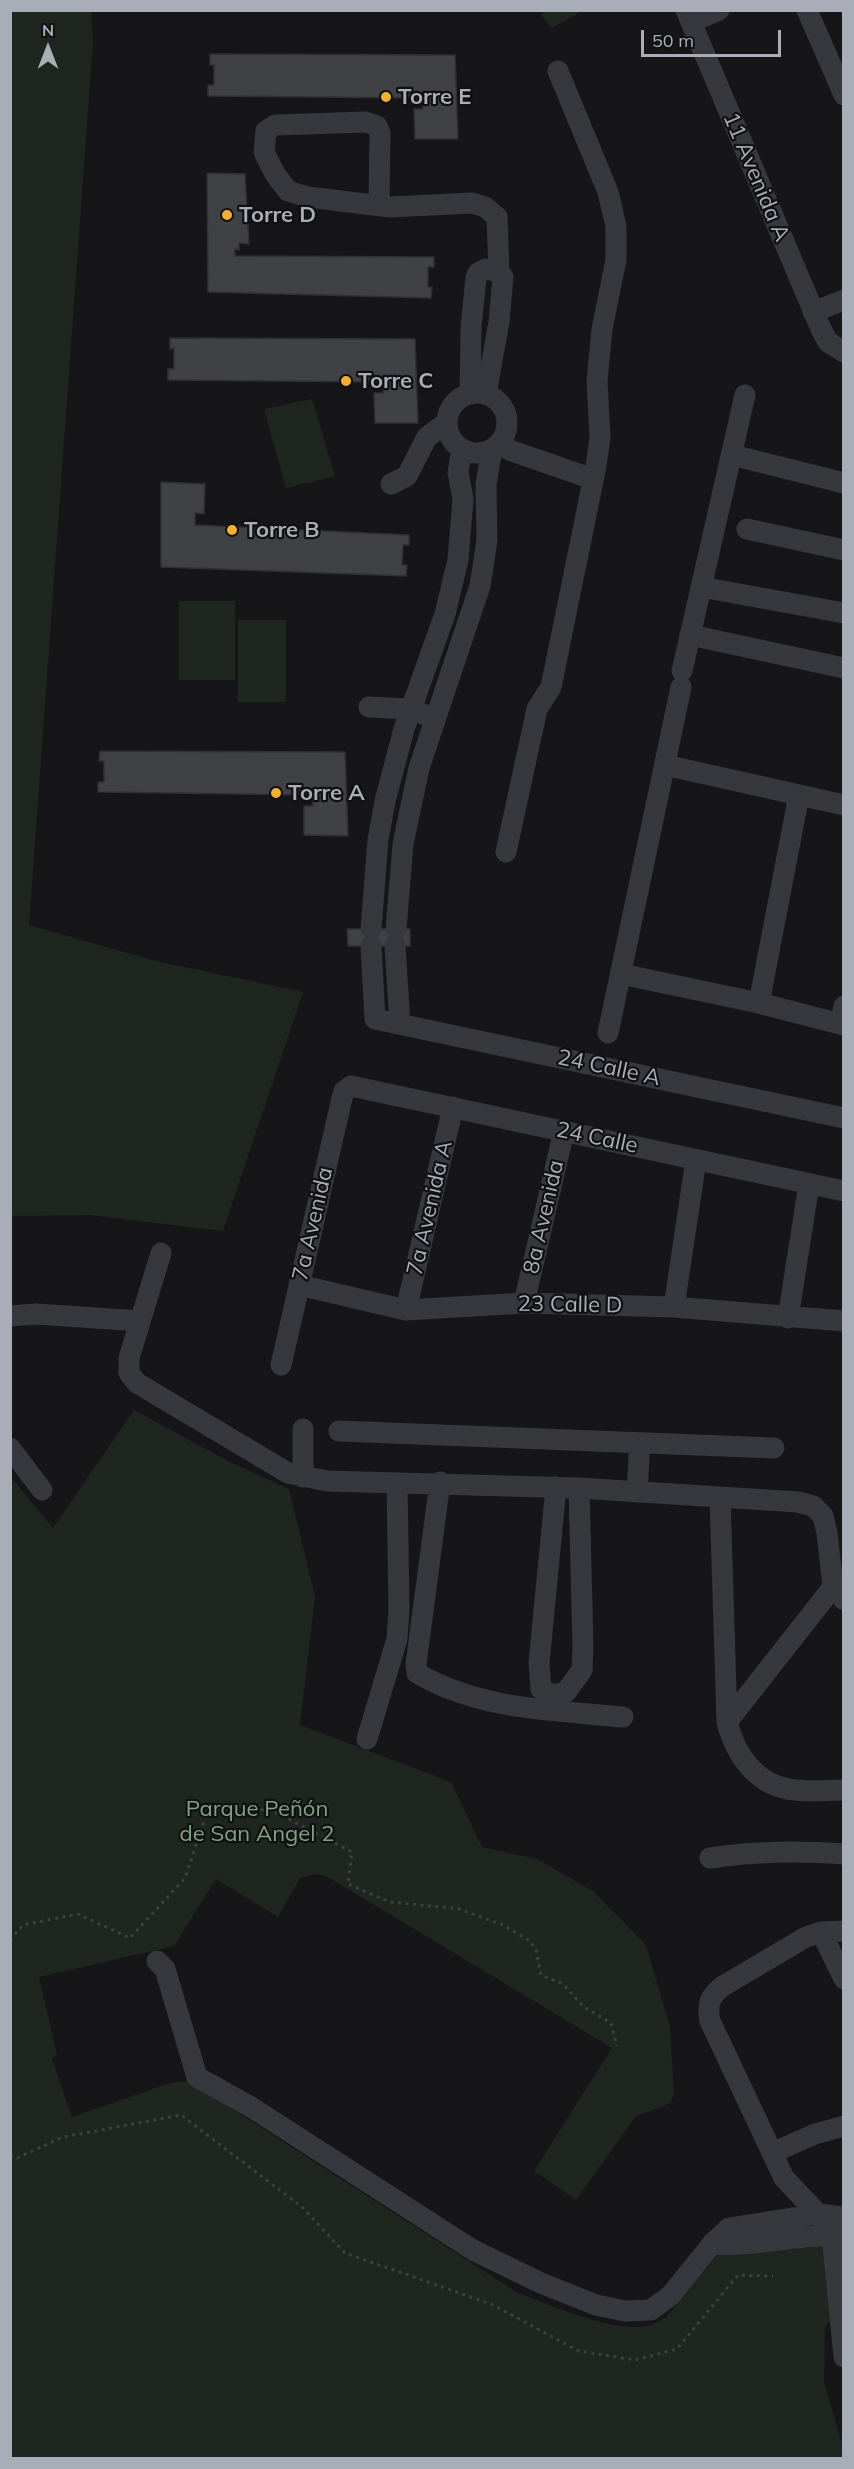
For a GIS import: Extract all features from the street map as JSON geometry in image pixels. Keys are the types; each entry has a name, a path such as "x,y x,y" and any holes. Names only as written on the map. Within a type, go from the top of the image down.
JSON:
{"street":[{"path":"689,16 719,10"},
{"path":"807,10 843,95"},
{"name":"11 Avenida A","path":"689,16 813,312 836,347"},
{"path":"506,852 537,709 551,687 594,472 600,438 597,381 602,329 616,260 615,226 608,192 558,71"},
{"path":"379,205 380,133 377,126 366,122 275,125 266,131 264,152 275,174 288,191 308,197 390,207 472,203 492,211 496,217 499,272 503,277 499,322 478,394"},
{"path":"813,312 843,300"},
{"path":"391,484 408,476 427,437 446,423 456,401 478,394 499,403 503,409 499,441 486,484 487,540 480,586 419,768 403,844 395,937 400,1024"},
{"path":"608,1033 690,635 745,395"},
{"path":"446,423 451,438 462,449 478,453 499,441"},
{"path":"499,441 512,451 594,472"},
{"path":"403,844 378,840 394,762 445,614 458,560 463,499 458,472 462,449"},
{"path":"732,455 843,483"},
{"path":"747,529 843,550"},
{"path":"701,587 843,613"},
{"path":"690,635 843,668"},
{"path":"369,707 411,709 434,718"},
{"path":"665,765 843,806"},
{"path":"759,1003 799,795"},
{"name":"24 Calle A","path":"378,840 371,938 375,1019 843,1118"},
{"path":"621,974 842,1018"},
{"name":"24 Calle","path":"351,1086 843,1191"},
{"name":"7a Avenida","path":"281,1365 342,1098 344,1091 351,1086"},
{"name":"7a Avenida A","path":"406,1310 453,1107"},
{"name":"8a Avenida","path":"524,1303 564,1131"},
{"path":"674,1307 696,1160"},
{"path":"788,1318 808,1184"},
{"path":"161,1253 129,1358 129,1373 137,1383 288,1473 303,1478 327,1481 440,1482 579,1488 798,1502 813,1506 823,1516 838,1593 727,1722"},
{"name":"23 Calle D","path":"299,1285 406,1310 524,1303 674,1307 843,1321"},
{"path":"10,1316 36,1314 140,1321"},
{"path":"303,1429 303,1478"},
{"path":"339,1431 774,1448"},
{"path":"637,1492 640,1443"},
{"path":"10,1448 42,1490"},
{"path":"440,1482 417,1673 466,1695 509,1706 623,1717"},
{"path":"367,1739 397,1639 399,1610 397,1483"},
{"path":"556,1487 539,1663 541,1689 552,1695 566,1692 582,1670 584,1649 579,1488"},
{"path":"720,1497 727,1722 733,1743 746,1764 757,1776 776,1785 795,1790 840,1785"},
{"path":"710,1858 788,1851 843,1854"},
{"path":"840,2229 818,2214 784,2178 710,2021 707,2006 713,1994 723,1986 806,1937 821,1932 843,1931"},
{"path":"821,1932 843,1979"},
{"path":"157,1961 165,1969 197,2077 251,2107 473,2250 596,2305 625,2311 651,2310 671,2295 712,2244 729,2228 818,2214"},
{"path":"772,2153 815,2134 843,2126"},
{"path":"712,2244 735,2246 840,2229"},
{"path":"840,2229 843,2357"}],"path":[{"path":"10,1941 23,1925 78,1914 130,1938 184,1878 206,1815 236,1805 275,1812 352,1852 348,1884 369,1895 390,1902 459,1909 502,1925 530,1941 536,1950 541,1975 563,1984 584,2007 611,2023 617,2046"},
{"path":"10,2155 17,2158 63,2137 181,2115 302,2206 345,2253 491,2304 579,2351 635,2360 677,2349 738,2275 773,2276"}],"green space":[{"path":"545,10 582,11 552,28 541,15"},
{"path":"10,11 91,11 93,41 29,925 156,961 303,992 223,1231 89,1215 11,1216"},
{"path":"312,399 335,476 286,488 264,409"},
{"path":"179,601 235,601 235,680 179,680"},
{"path":"238,620 286,620 286,702 238,702"},
{"name":"Parque Peñón de San Angel 2","path":"134,1410 232,1463 289,1489 315,1597 300,1725 451,1782 482,1847 537,1859 593,1891 646,1945 670,2027 674,2094 671,2102 636,2116 576,2200 534,2171 612,2048 326,1876 316,1874 300,1878 278,1917 216,1879 174,1946 39,1977 57,2055 52,2059 72,2117 173,2082 189,2081 515,2291 574,2314 623,2326 647,2326 666,2317 719,2253 830,2237 831,2321 825,2326 824,2381 843,2448 843,2458 11,2458 10,1476 53,1528"}],"building":[{"name":"Torre E","path":"210,54 455,55 458,139 415,139 414,109 423,109 423,98 208,96 208,85 214,85 214,65 210,65"},
{"name":"Torre D","path":"207,173 245,174 249,244 239,243 239,250 235,249 235,256 434,257 434,267 428,267 428,287 432,287 431,298 208,292"},
{"name":"Torre C","path":"170,338 415,339 418,423 375,423 374,393 383,393 383,382 168,380 168,369 174,369 174,348 170,349"},
{"name":"Torre B","path":"161,482 205,484 204,514 195,513 195,525 409,535 409,545 403,545 402,565 407,565 406,576 161,567"},
{"name":"Torre A","path":"100,751 345,752 348,836 304,835 304,806 313,806 312,795 98,792 98,782 104,782 104,761 99,761"},
{"path":"347,929 410,929 410,946 348,946"}],"place":[{"name":"Torre E","path":"386,97"},
{"name":"Torre D","path":"227,215"},
{"name":"Torre C","path":"346,381"},
{"name":"Torre B","path":"232,530"},
{"name":"Torre A","path":"276,793"}]}
